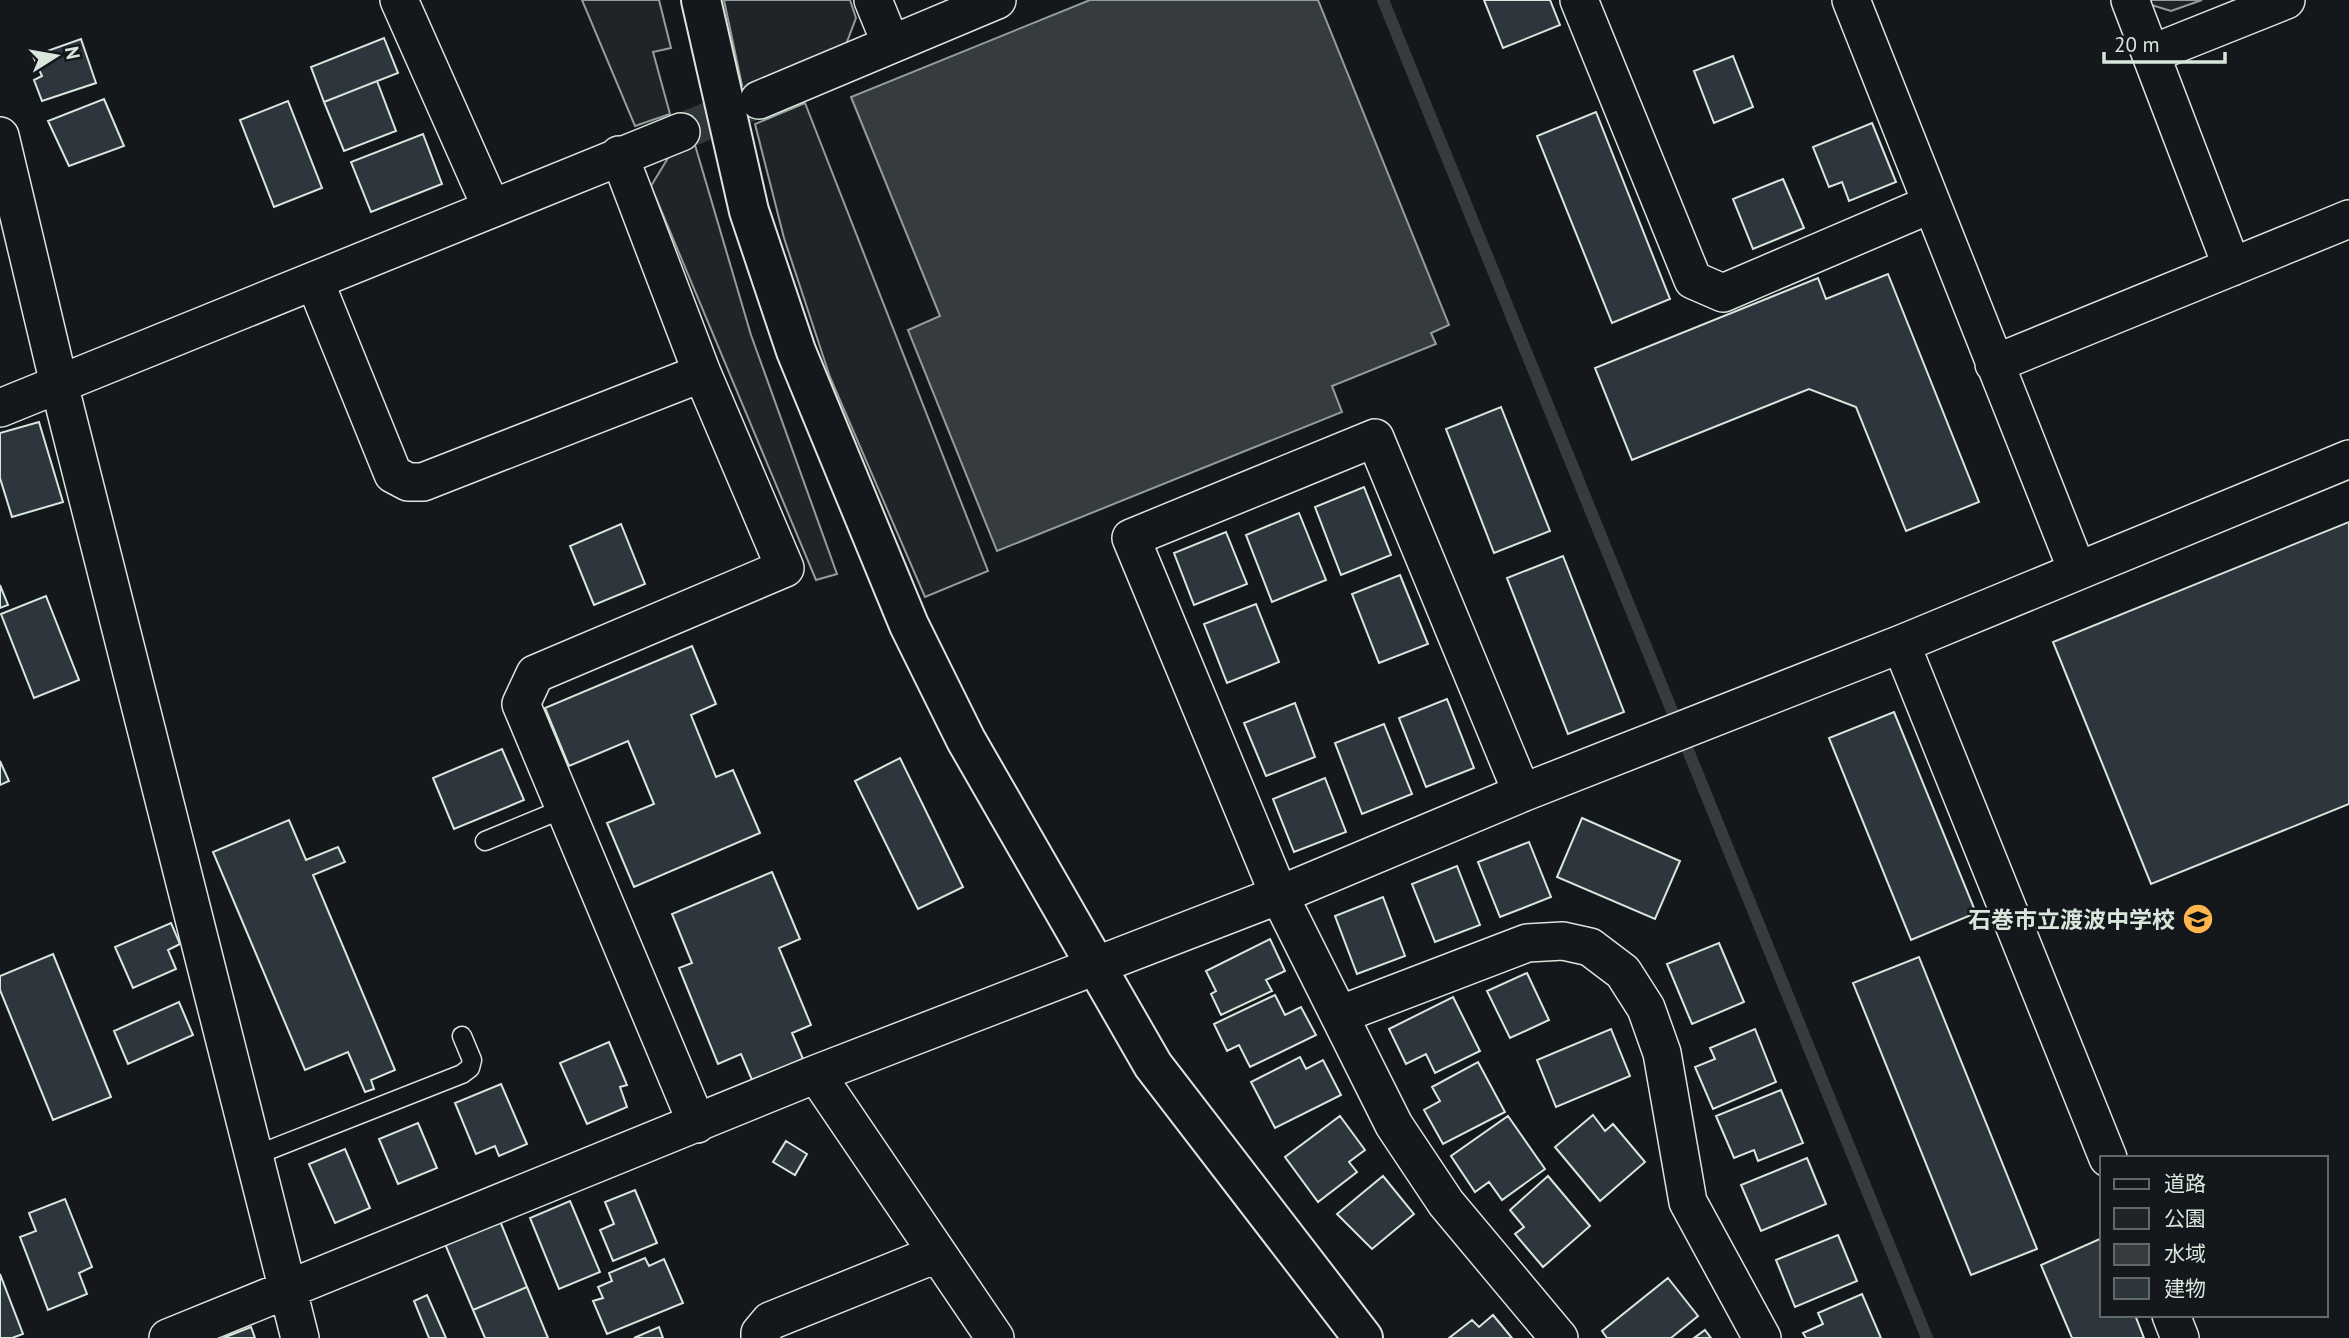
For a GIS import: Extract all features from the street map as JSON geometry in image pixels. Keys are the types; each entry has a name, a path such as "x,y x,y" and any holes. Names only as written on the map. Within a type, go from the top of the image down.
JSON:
{"street":[{"path":"399,0 491,207"},
{"path":"701,0 749,211 796,351 843,471 909,625 966,740 1153,1065 1363,1338"},
{"path":"873,0 891,44"},
{"path":"759,100 997,0"},
{"path":"1579,0 1693,280 1723,293 1931,204"},
{"path":"1851,0 2077,570"},
{"path":"2130,0 2232,267"},
{"path":"2151,54 2286,0"},
{"path":"0,408 681,132"},
{"path":"0,136 59,384 300,1338"},
{"path":"619,155 702,373 785,568 535,674 521,704 697,1124"},
{"path":"1994,365 2349,219"},
{"path":"315,282 393,474 408,482 423,482 702,373"},
{"path":"1522,793 1375,438 1131,538 1279,895 1394,1125 1431,1181 1559,1338"},
{"path":"168,1338 816,1074 1279,895 1522,793 1901,644 2349,459"},
{"path":"1901,644 2107,1156"},
{"path":"1339,1015 1527,943 1563,941 1590,947 1623,972 1646,1008 1662,1053 1688,1202 1762,1338"},
{"path":"816,1074 995,1338"},
{"path":"760,1338 760,1333 770,1321 936,1254"},
{"path":"2172,1317 2180,1338"}],"lane":[{"path":"485,841 565,808"},
{"path":"254,1156 462,1074 470,1068 472,1060 462,1036"}],"green space":[{"path":"582,0 659,0 671,48 653,52 670,114 635,126"},
{"path":"724,0 850,0 856,18 845,47 743,90"},
{"path":"2146,0 2202,0 2171,11 2148,4"},
{"path":"805,103 988,571 925,597 830,377 784,238 755,124"},
{"path":"695,145 751,335 837,574 816,580 651,186 671,153"}],"water":[{"path":"1090,0 1318,0 1449,325 1431,333 1436,344 1332,386 1342,412 997,551 908,330 940,316 851,97"}],"building":[{"path":"1484,0 1550,0 1560,25 1503,48"},
{"path":"384,38 398,73 324,102 311,67"},
{"path":"81,39 96,83 42,101 34,80 42,76 33,56"},
{"path":"1733,56 1753,107 1714,123 1694,71"},
{"path":"377,81 396,131 344,151 324,102"},
{"path":"104,99 124,146 69,166 48,121"},
{"path":"288,101 322,188 274,207 240,120"},
{"path":"1596,112 1670,299 1612,323 1537,136"},
{"path":"1872,123 1896,182 1849,201 1842,182 1829,187 1813,147"},
{"path":"423,134 442,184 371,212 351,162"},
{"path":"1783,179 1804,228 1753,249 1733,199"},
{"path":"1888,274 1979,502 1906,531 1856,407 1809,389 1632,460 1595,368 1818,278 1826,299"},
{"path":"1501,407 1550,531 1494,553 1446,429"},
{"path":"39,422 63,502 12,517 0,478 0,433"},
{"path":"1364,487 1391,555 1341,575 1315,507"},
{"path":"1299,513 1326,580 1272,602 1246,535"},
{"path":"2349,522 2349,804 2151,884 2053,642"},
{"path":"621,524 645,584 594,605 570,546"},
{"path":"1226,532 1247,584 1194,605 1174,553"},
{"path":"1563,556 1624,712 1568,734 1507,578"},
{"path":"1400,575 1428,644 1379,663 1352,594"},
{"path":"0,585 8,605 0,608"},
{"path":"46,596 79,680 34,698 1,614"},
{"path":"1256,604 1279,662 1227,683 1204,624"},
{"path":"692,646 716,704 691,715 716,777 733,770 760,833 634,887 607,823 654,804 628,741 569,766 545,708"},
{"path":"1447,699 1474,768 1426,787 1399,718"},
{"path":"1295,703 1315,757 1266,776 1244,723"},
{"path":"1894,712 1976,913 1911,940 1829,738"},
{"path":"1384,724 1412,794 1362,814 1335,743"},
{"path":"502,749 524,800 454,829 433,778"},
{"path":"900,758 963,887 918,909 855,781"},
{"path":"0,761 9,781 0,785"},
{"path":"1325,778 1346,832 1294,852 1273,799"},
{"path":"1582,818 1680,861 1655,919 1557,877"},
{"path":"289,820 306,860 338,847 345,862 313,875 395,1070 371,1080 374,1089 365,1092 348,1052 305,1070 213,852"},
{"path":"1529,842 1551,897 1500,917 1478,862"},
{"path":"1457,866 1480,925 1435,942 1412,884"},
{"path":"772,872 800,939 779,948 811,1025 792,1033 803,1059 752,1080 741,1054 718,1064 679,968 692,963 672,914"},
{"path":"1383,897 1405,956 1357,974 1335,916"},
{"path":"171,923 180,944 168,950 176,969 133,988 115,947"},
{"path":"1270,939 1285,971 1266,980 1272,991 1221,1015 1211,994 1216,991 1206,971"},
{"path":"1719,943 1744,1002 1692,1024 1667,964"},
{"path":"53,954 111,1097 53,1120 0,990 0,976"},
{"path":"1919,957 2037,1249 1971,1275 1853,983"},
{"path":"1527,973 1549,1020 1510,1038 1487,991"},
{"path":"1275,995 1285,1015 1301,1007 1316,1035 1250,1067 1239,1045 1227,1051 1214,1024"},
{"path":"1453,997 1480,1051 1435,1073 1426,1054 1406,1064 1389,1029"},
{"path":"179,1002 193,1035 128,1064 114,1031"},
{"path":"1611,1029 1630,1076 1556,1107 1537,1060"},
{"path":"1755,1029 1776,1082 1713,1109 1695,1067 1715,1059 1710,1048"},
{"path":"609,1042 627,1085 620,1087 627,1107 587,1124 560,1063"},
{"path":"1300,1057 1306,1069 1323,1060 1341,1095 1275,1128 1251,1082"},
{"path":"1478,1062 1505,1112 1443,1144 1424,1110 1440,1101 1432,1087"},
{"path":"501,1084 527,1144 499,1156 495,1146 476,1154 455,1103"},
{"path":"1781,1090 1803,1143 1758,1161 1754,1150 1734,1158 1716,1116"},
{"path":"1593,1115 1605,1131 1613,1124 1645,1162 1600,1201 1555,1147"},
{"path":"1340,1116 1365,1150 1349,1162 1357,1172 1318,1202 1285,1157"},
{"path":"1508,1116 1545,1169 1502,1200 1489,1182 1475,1192 1451,1156"},
{"path":"418,1123 437,1168 398,1184 379,1139"},
{"path":"786,1141 807,1154 795,1175 773,1162"},
{"path":"345,1149 370,1208 335,1223 309,1164"},
{"path":"1807,1158 1826,1204 1761,1231 1741,1185"},
{"path":"1383,1176 1414,1214 1372,1249 1337,1214"},
{"path":"1548,1176 1590,1226 1543,1267 1515,1234 1524,1227 1510,1210"},
{"path":"635,1190 657,1243 613,1261 600,1230 614,1224 605,1202"},
{"path":"65,1199 92,1267 79,1273 87,1294 48,1310 20,1237 36,1231 29,1213"},
{"path":"570,1201 600,1272 559,1289 530,1218"},
{"path":"500,1221 527,1287 473,1310 445,1244"},
{"path":"1838,1235 1857,1281 1795,1307 1776,1260"},
{"path":"2100,1239 2100,1317 2136,1317 2144,1338 2072,1338 2041,1265"},
{"path":"645,1258 649,1266 664,1259 683,1303 607,1334 593,1301 603,1298 598,1287 612,1281 609,1273"},
{"path":"0,1274 23,1334 12,1338 0,1338"},
{"path":"1668,1278 1698,1316 1671,1338 1607,1338 1602,1331"},
{"path":"527,1287 548,1338 485,1338 473,1310"},
{"path":"1862,1294 1881,1338 1806,1338 1803,1333 1823,1324 1818,1313"},
{"path":"427,1295 446,1338 429,1338 414,1301"},
{"path":"1493,1315 1512,1338 1449,1338 1472,1320 1479,1327"},
{"path":"251,1327 255,1338 223,1338"},
{"path":"659,1327 663,1338 634,1338"},
{"path":"1705,1330 1711,1338 1694,1338"}],"waterway":[{"path":"1383,0 1927,1338"}],"tunnel":[{"path":"681,132 755,101"}],"place":[{"name":"石巻市立渡波中学校","path":"2198,919"}]}
